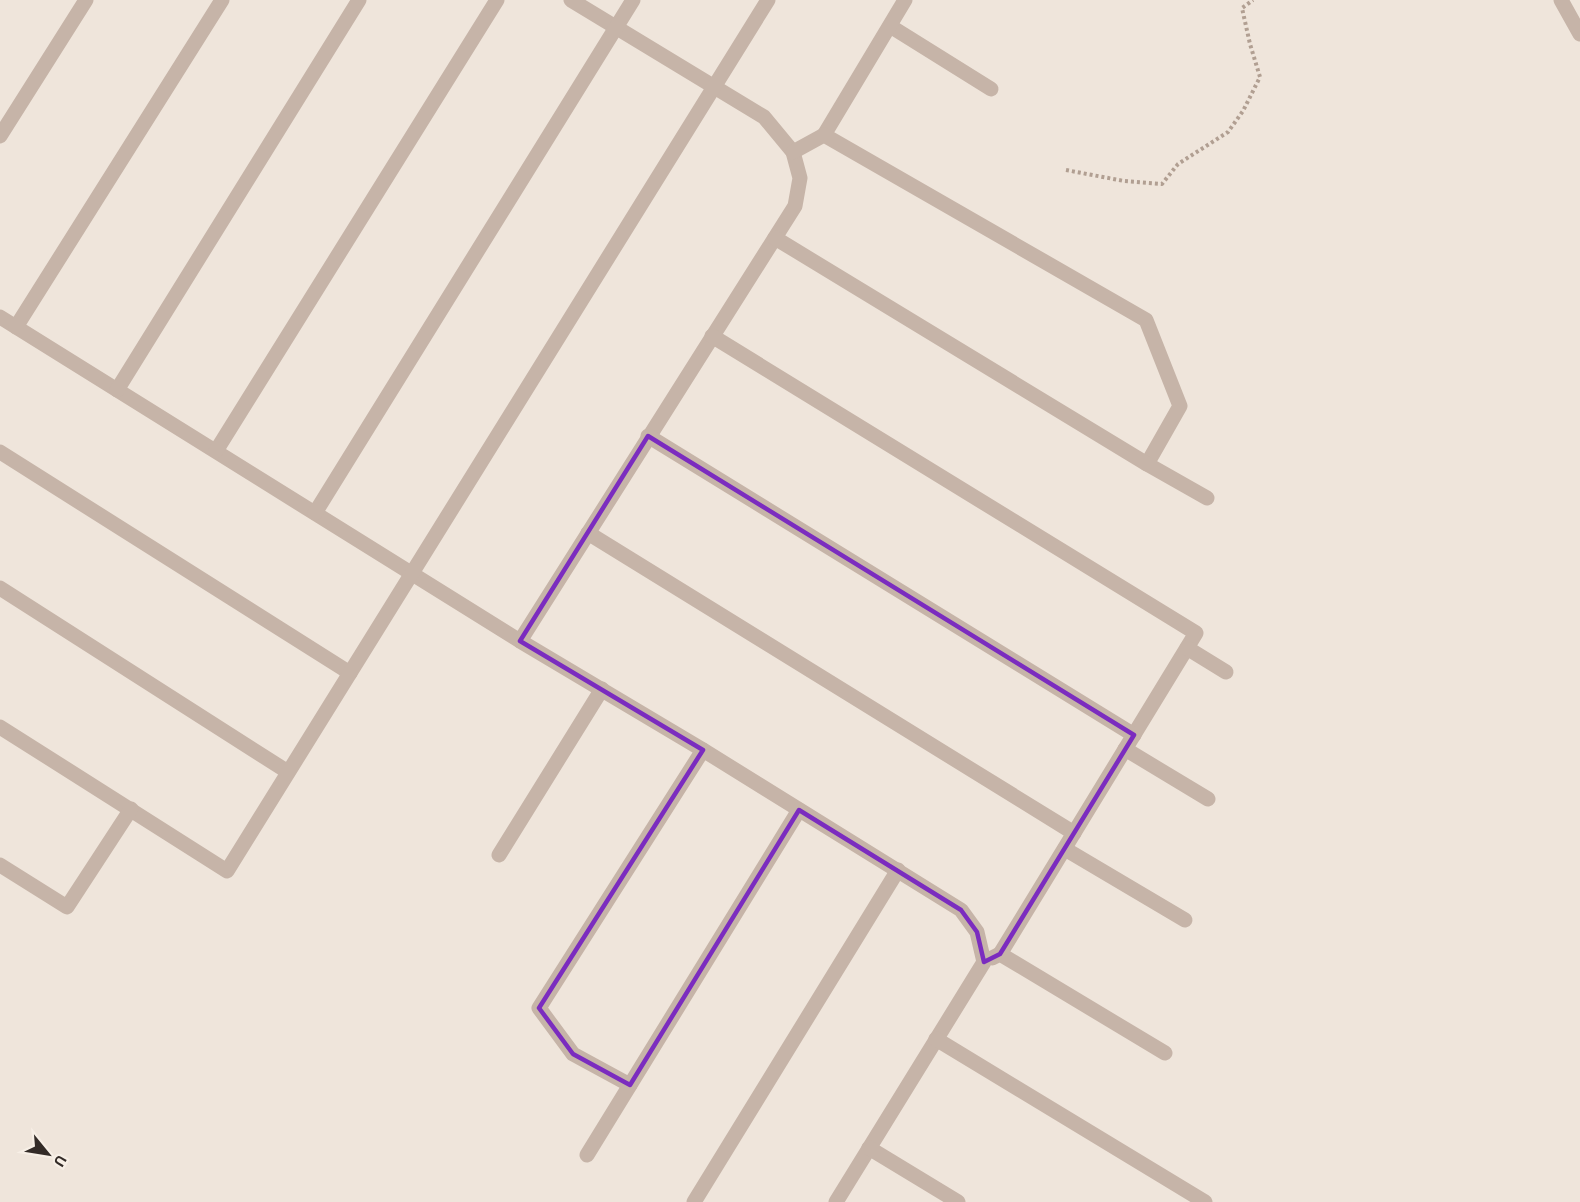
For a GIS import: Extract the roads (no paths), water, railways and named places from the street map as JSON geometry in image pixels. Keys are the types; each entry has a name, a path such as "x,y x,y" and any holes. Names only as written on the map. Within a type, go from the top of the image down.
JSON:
{"street":[{"path":"0,136 86,0"},
{"path":"16,327 222,0"},
{"path":"117,390 359,0"},
{"path":"216,451 497,0"},
{"path":"520,641 795,206 800,178 793,152 764,117 571,0"},
{"path":"315,513 633,0"},
{"path":"0,727 227,872 768,0"},
{"path":"793,152 824,135 905,0"},
{"path":"1561,0 1580,34"},
{"path":"890,26 991,89"},
{"path":"824,135 1146,320 1180,406 1148,464"},
{"path":"775,238 1207,498"},
{"path":"0,317 520,641 703,750 961,910 977,932 984,962"},
{"path":"712,336 1196,633 1000,954 984,962 836,1202"},
{"path":"648,436 1134,735"},
{"path":"0,452 350,673"},
{"path":"588,533 1074,833"},
{"path":"0,588 288,772"},
{"path":"1187,648 1226,672"},
{"path":"499,855 602,689"},
{"path":"1125,749 1208,800"},
{"path":"630,1085 573,1054 539,1008 703,750"},
{"path":"0,865 67,907 131,809"},
{"path":"587,1155 799,810"},
{"path":"1065,849 1185,920"},
{"path":"694,1202 898,870"},
{"path":"1000,954 1165,1053"},
{"path":"936,1039 1205,1202"},
{"path":"869,1148 958,1202"}]}
